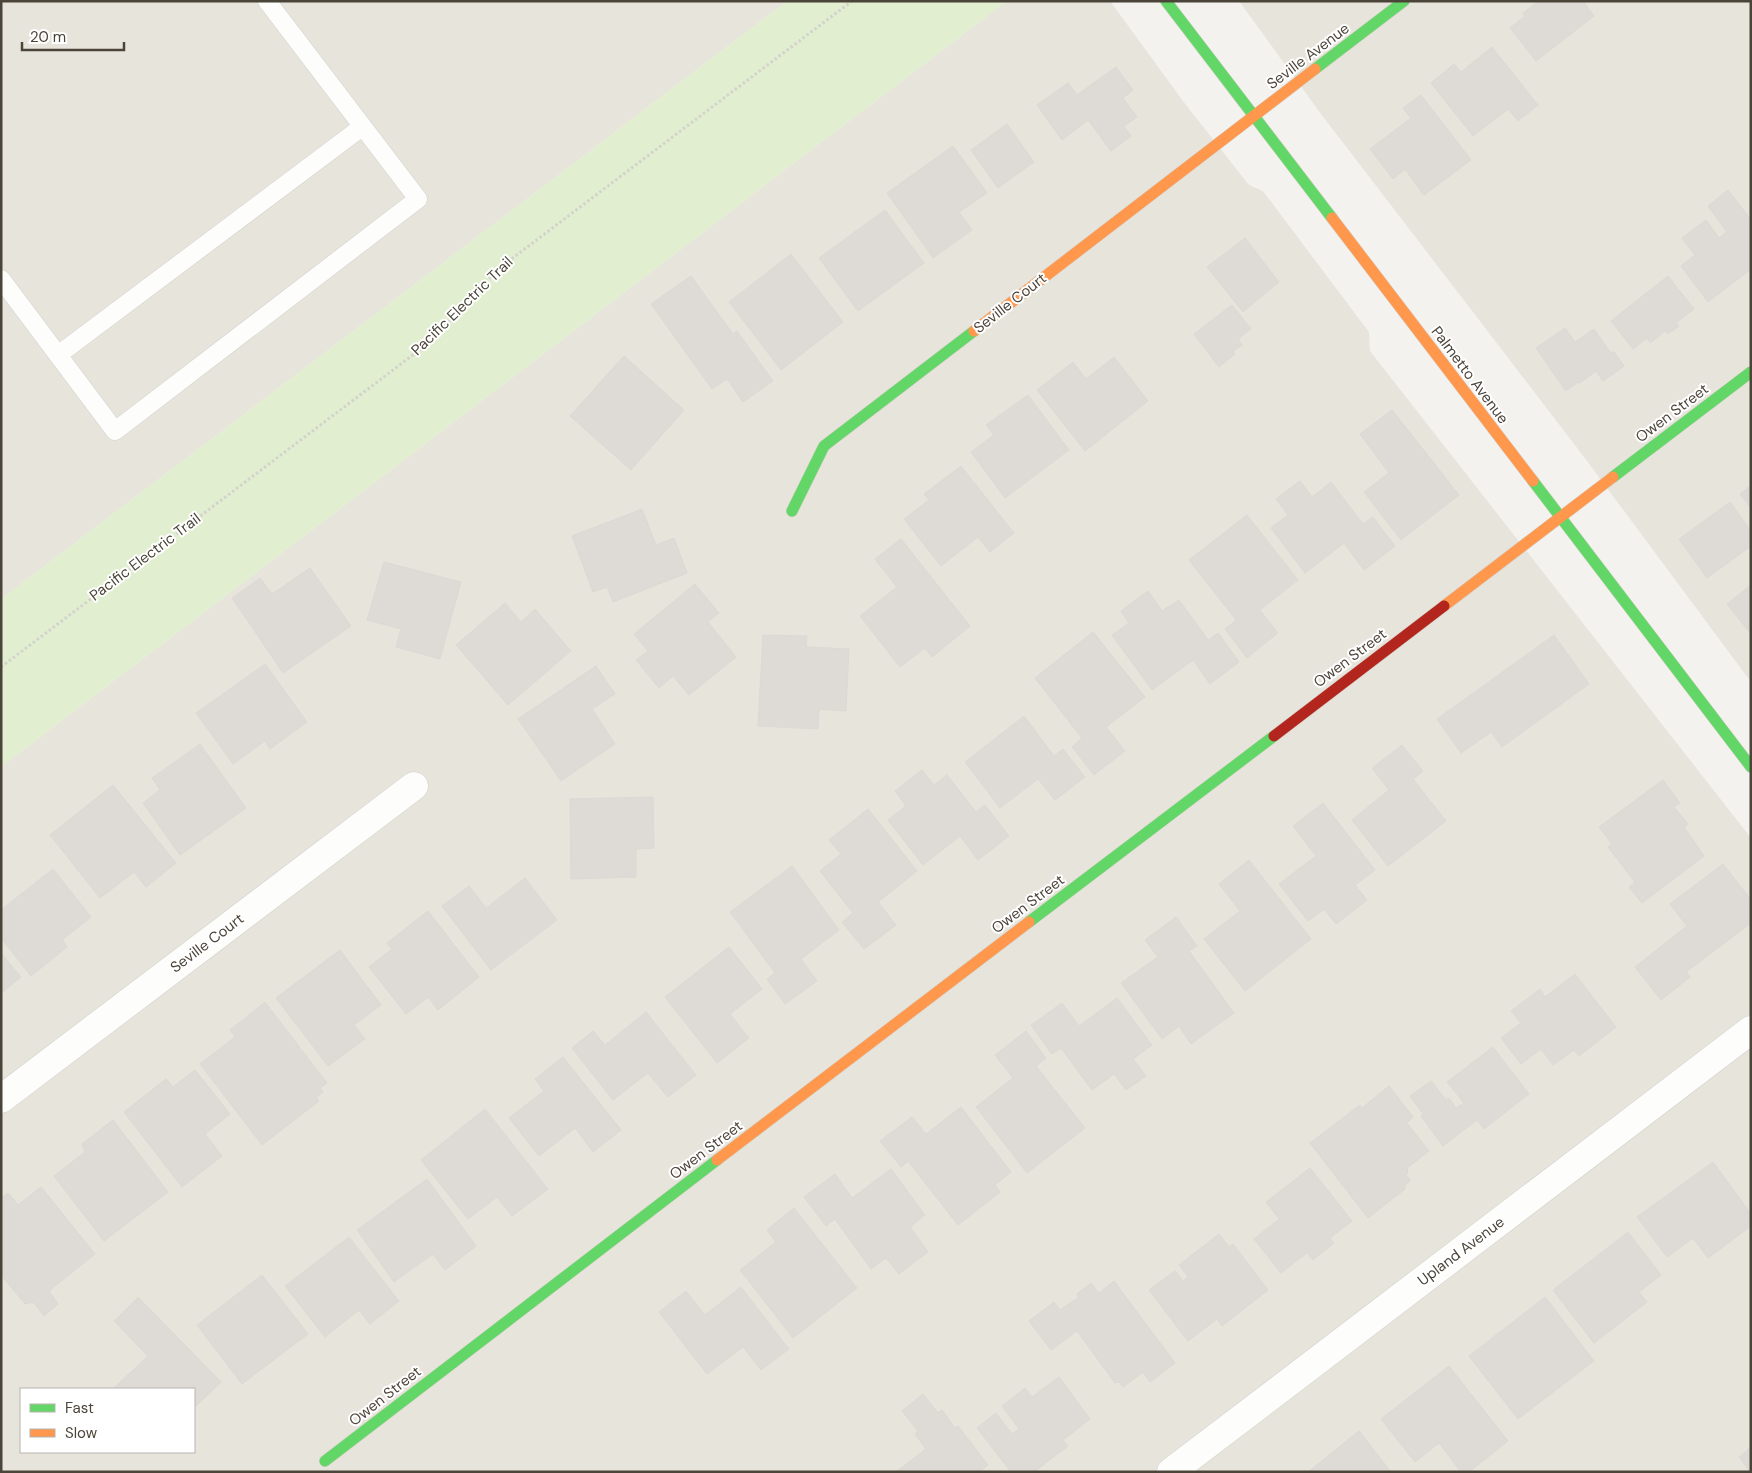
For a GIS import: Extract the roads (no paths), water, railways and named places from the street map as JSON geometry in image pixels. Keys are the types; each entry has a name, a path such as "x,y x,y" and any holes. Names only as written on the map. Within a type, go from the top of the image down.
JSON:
{"street":[{"name":"Palmetto Avenue","path":"1166,1 1751,766"},
{"name":"Seville Avenue","path":"1253,116 1404,1"},
{"name":"Seville Court","path":"792,511 824,446 1253,116"},
{"name":"Owen Street","path":"325,1461 1751,372"},
{"name":"Seville Court","path":"1,1099 414,786"},
{"name":"Upland Avenue","path":"1171,1472 1751,1030"}],"lane":[{"path":"1,279 116,431 418,199 267,1"},
{"path":"58,355 362,127"}]}
